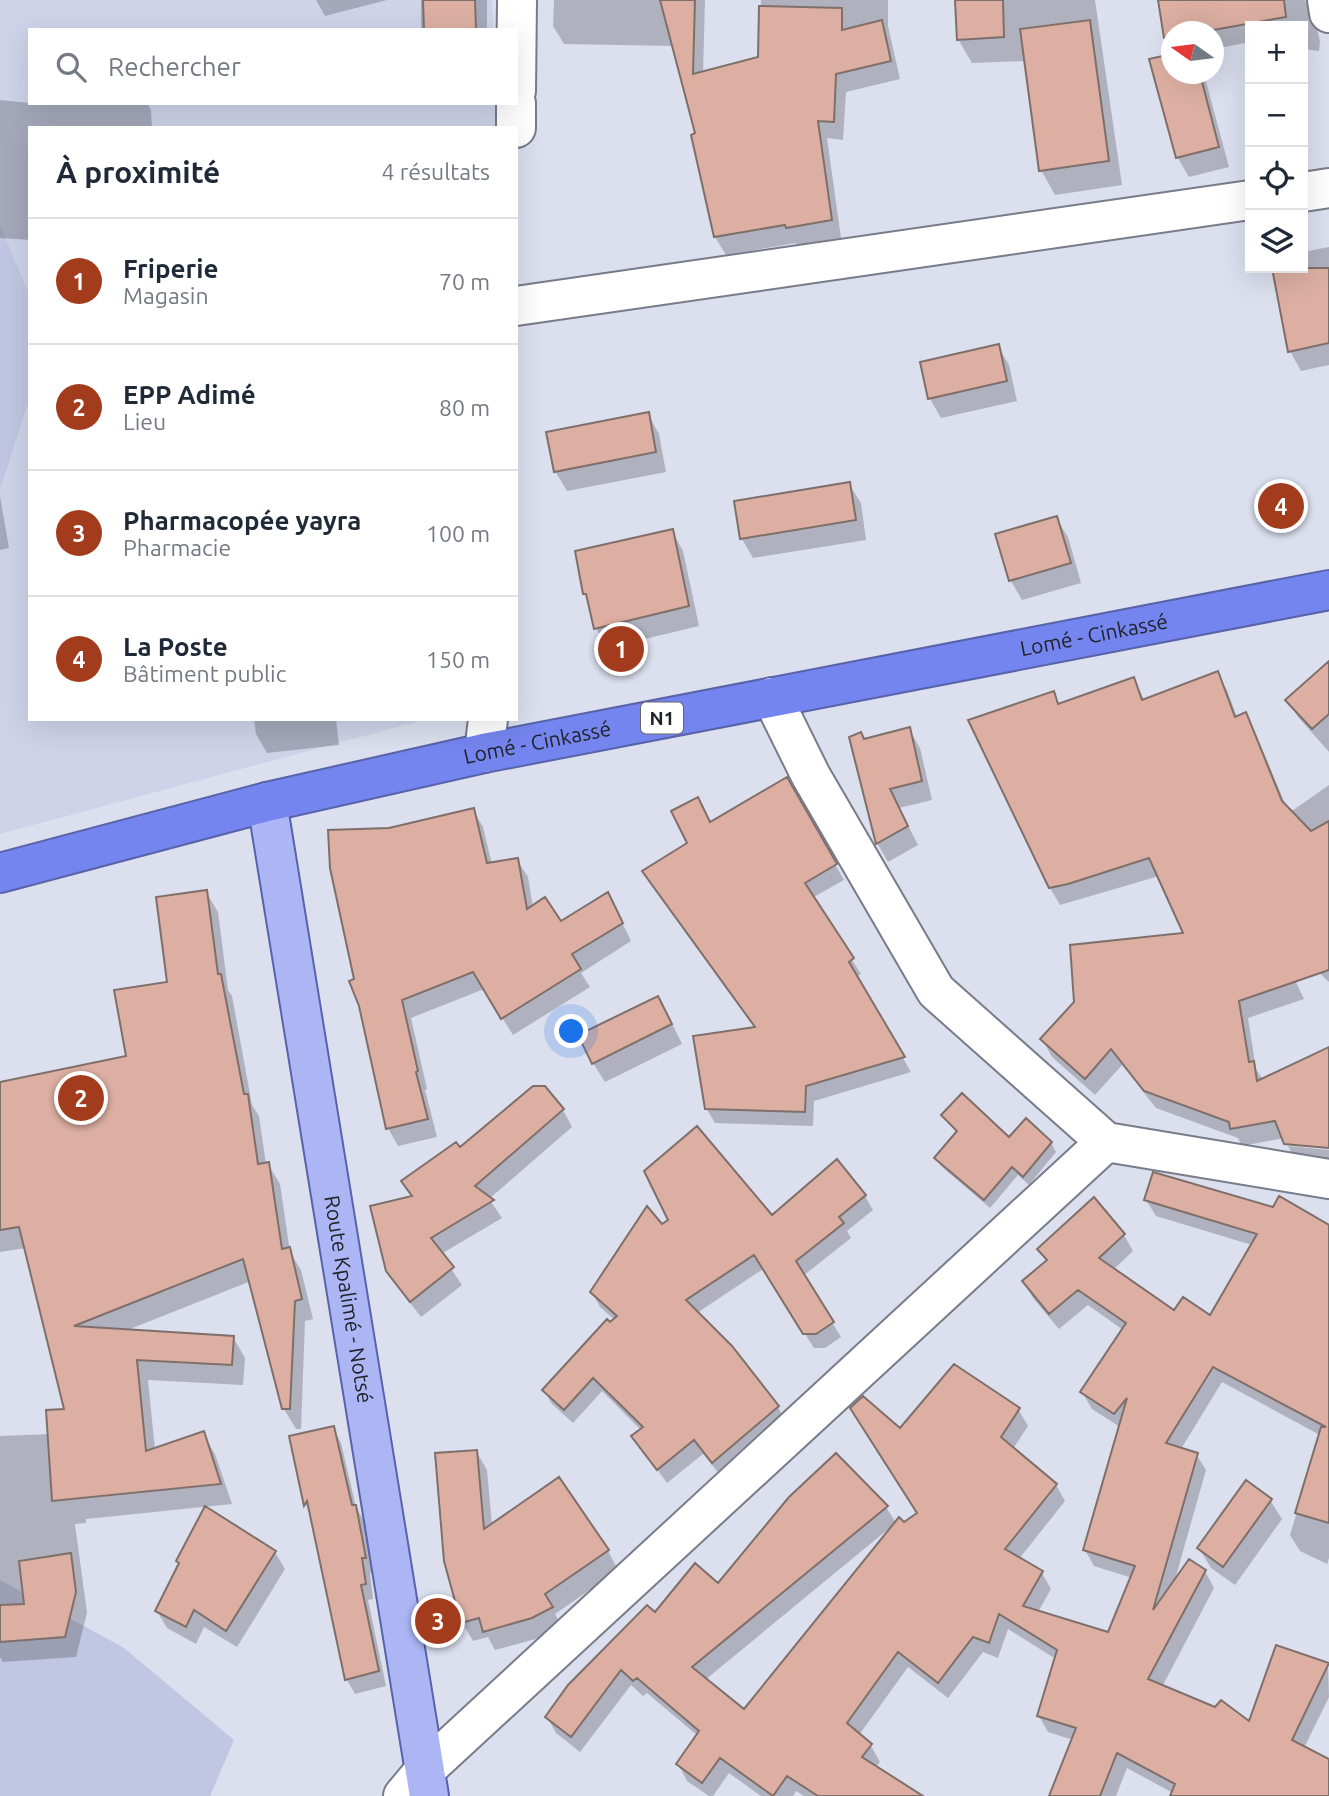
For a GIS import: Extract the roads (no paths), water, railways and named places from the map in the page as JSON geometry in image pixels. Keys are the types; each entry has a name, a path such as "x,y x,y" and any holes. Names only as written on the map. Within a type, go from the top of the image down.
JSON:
{"highway":[{"name":"Lomé - Cinkassé","path":"0,873 267,802 486,736 772,697 1329,590"}],"main road":[{"name":"Route Kpalimé - Notsé","path":"267,802 419,1788"}],"street":[{"path":"517,0 517,28"},
{"path":"1327,0 1329,13"},
{"path":"516,105 516,126"},
{"path":"1308,191 1329,188"},
{"path":"518,306 1245,201"},
{"path":"772,697 811,776 936,992 1106,1142 1329,1179"},
{"path":"419,1788 1106,1142"}],"place":[{"name":"La Poste","path":"1281,506"},
{"name":"Friperie","path":"621,649"},
{"name":"EPP Adimé","path":"81,1098"},
{"name":"Pharmacopée yayra","path":"438,1621"}]}
